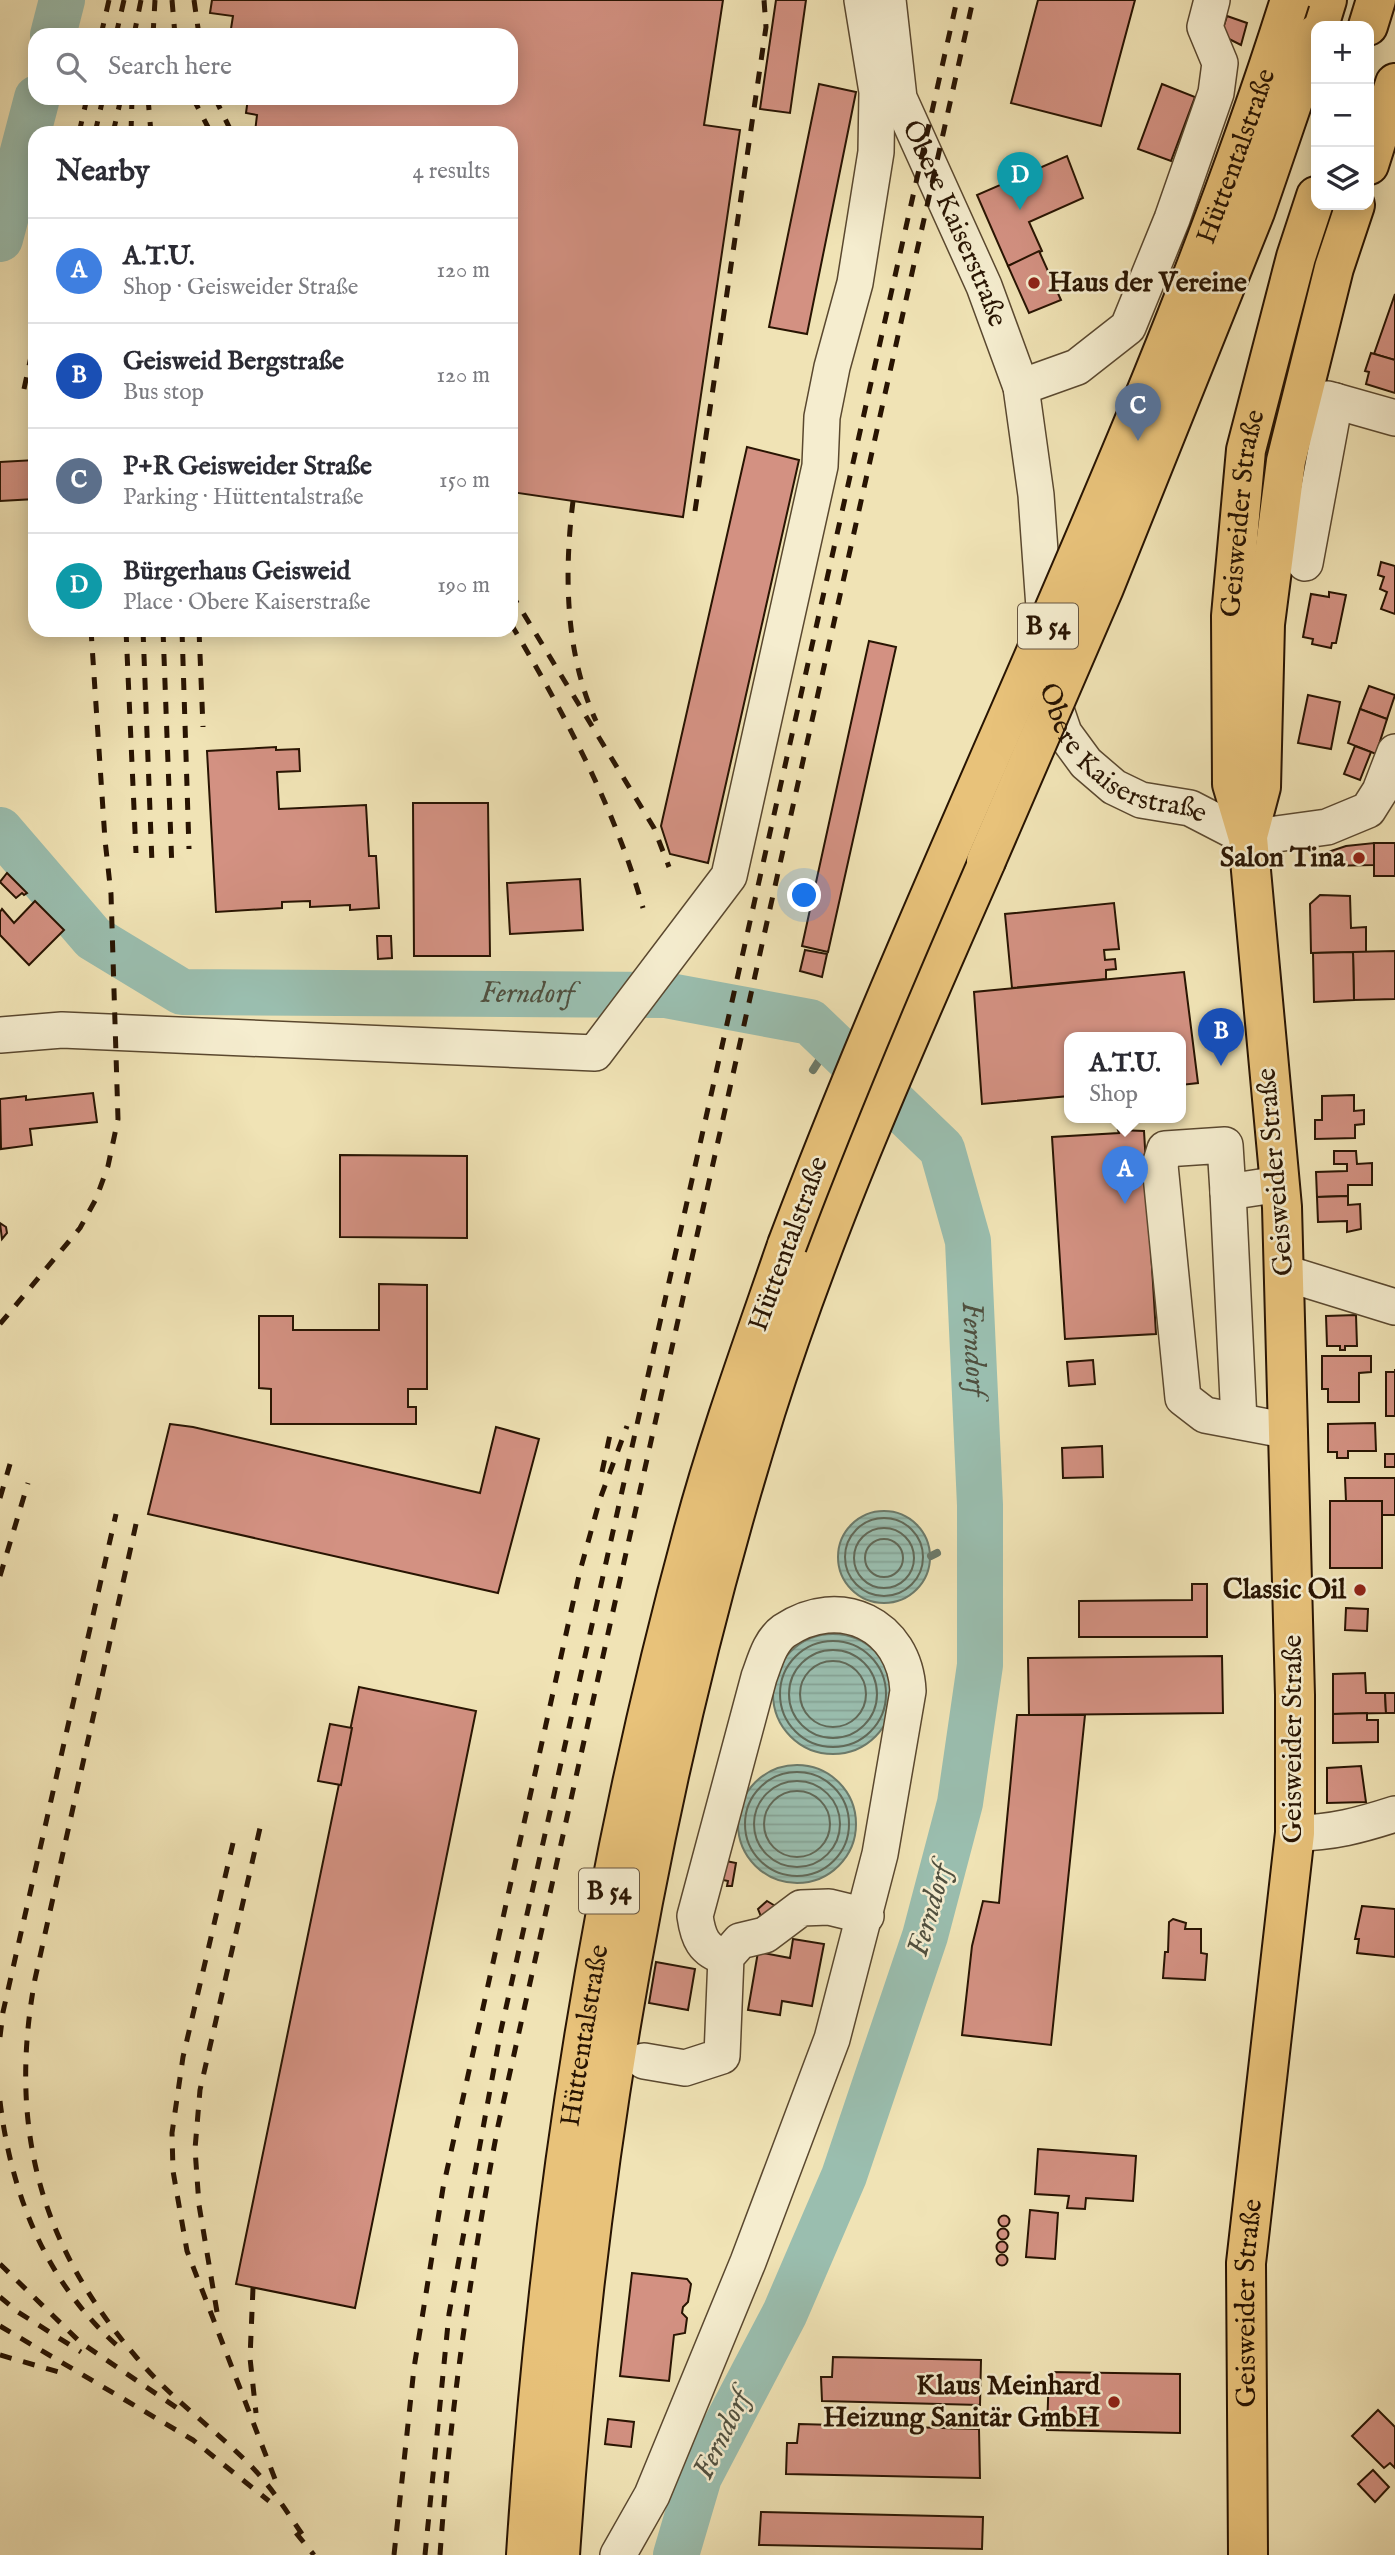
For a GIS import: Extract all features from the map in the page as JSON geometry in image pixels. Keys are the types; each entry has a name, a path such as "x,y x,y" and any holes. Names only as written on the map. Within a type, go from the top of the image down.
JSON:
{"main road":[{"name":"Hüttentalstraße","path":"560,2555 567,2457 589,2245 615,2064 661,1811 695,1656 768,1406 836,1115 1069,579 1222,202 1290,0"},
{"path":"1321,21 1327,0"},
{"path":"1370,21 1376,0"},
{"name":"Hüttentalstraße","path":"526,2555 552,2251 579,2060 626,1805 694,1530 804,1251 869,1129 1104,588 1255,212 1311,49"},
{"path":"1374,149 1395,83"},
{"name":"Geisweider Straße","path":"1248,2555 1246,2263 1295,1833 1285,1273 1280,1184 1248,838 1232,784 1231,642 1246,450 1296,257 1311,210"},
{"name":"Geisweider Straße","path":"1248,838 1261,787 1265,624 1286,461 1334,268 1353,210"}],"street":[{"path":"0,1035 62,1030 595,1053 729,876 820,466 822,417 832,367 855,283 876,152 877,92 862,0"},
{"name":"Obere Kaiserstraße","path":"888,0 900,98 984,286 1021,387 1036,495 1050,692 1064,733 1086,763 1114,787 1141,800 1190,808 1248,838"},
{"path":"895,59 909,0"},
{"path":"1021,387 1077,367 1128,327 1172,219 1216,93 1220,63 1205,27 1212,0"},
{"path":"1305,563 1332,400 1395,418"},
{"path":"1248,838 1327,827 1368,810 1387,793 1395,752"},
{"path":"1239,1421 1225,1145 1165,1149 1160,1165 1184,1398 1205,1415 1289,1431"},
{"path":"1228,1192 1280,1184"},
{"path":"1285,1273 1395,1307"},
{"path":"618,2555 652,2496 747,2263 832,2039 866,1916 906,1705 907,1671 902,1655 888,1637 853,1616 827,1616 783,1631 771,1646 759,1677 695,1916 698,1938 715,1954 726,1957"},
{"path":"1295,1833 1328,1833 1395,1814"},
{"path":"644,2061 685,2068 722,2056 726,1957 740,1941 765,1936 801,1908 829,1907 866,1916"}],"water":[{"path":"884,1511 901,1515 916,1525 926,1540 930,1557 926,1574 916,1589 901,1599 884,1603 867,1599 852,1589 842,1574 838,1557 842,1540 852,1525 867,1515"},
{"path":"833,1634 856,1639 875,1652 888,1671 893,1694 888,1717 875,1736 856,1749 833,1754 810,1749 791,1736 778,1717 773,1694 778,1671 791,1652 810,1639"},
{"path":"797,1765 820,1770 839,1782 851,1801 856,1824 851,1847 839,1866 820,1878 797,1883 774,1878 755,1866 743,1847 738,1824 743,1801 755,1782 774,1770"}],"building":[{"path":"212,0 723,0 704,125 740,130 683,517 518,493 518,126 256,126 257,115 246,113 247,105 518,105 518,28 231,28 233,16 210,13"},
{"path":"776,0 806,0 790,113 760,109"},
{"path":"1038,0 1135,0 1101,126 1011,103"},
{"path":"1227,16 1247,23 1241,45 1221,35"},
{"path":"819,84 856,92 807,334 769,327"},
{"path":"1162,84 1195,97 1171,161 1138,149"},
{"path":"1067,156 1083,198 1029,222 1042,251 1008,266 977,195"},
{"name":"Haus der Vereine","path":"1039,251 1061,300 1029,313 1008,266"},
{"path":"1395,294 1395,360 1374,354"},
{"path":"1371,353 1395,360 1395,393 1366,384 1369,372 1365,371"},
{"path":"747,447 799,460 708,863 670,854 661,826"},
{"path":"28,460 28,499 0,501 0,462"},
{"path":"1381,562 1395,566 1395,614 1381,609 1387,592 1380,589 1384,577 1378,575"},
{"path":"1329,592 1346,595 1336,643 1332,643 1331,648 1312,644 1313,639 1303,637 1311,594 1329,597"},
{"path":"869,641 896,647 828,952 802,946"},
{"path":"1369,686 1395,695 1387,719 1360,709"},
{"path":"1308,695 1340,702 1331,749 1298,743"},
{"path":"1360,709 1387,719 1376,754 1348,743"},
{"path":"1355,746 1371,752 1360,780 1344,774"},
{"path":"276,747 276,750 299,749 300,771 277,772 279,809 366,805 369,856 376,856 379,908 350,910 350,905 310,907 310,901 282,902 282,908 216,912 207,751"},
{"path":"413,803 488,803 490,956 414,956"},
{"path":"1374,843 1395,843 1395,876 1374,876"},
{"path":"1374,843 1374,865 1325,866 1325,853 1346,846"},
{"path":"7,873 27,893 16,898 0,882"},
{"path":"580,879 583,930 510,934 507,883"},
{"path":"1320,895 1350,896 1351,928 1366,927 1366,952 1311,953 1310,904"},
{"path":"35,901 64,930 29,965 0,935 0,912 2,909 14,923"},
{"path":"1114,903 1119,949 1104,950 1105,960 1115,959 1116,969 1106,970 1106,979 1012,988 1005,914"},
{"path":"377,936 391,936 392,958 378,959"},
{"path":"805,950 827,954 822,977 800,971"},
{"path":"1395,951 1395,999 1354,1000 1353,952"},
{"path":"1353,952 1354,1000 1314,1002 1313,953"},
{"path":"1184,972 1198,1083 1186,1084 1186,1032 1064,1032 1064,1096 982,1104 974,992"},
{"path":"93,1093 97,1122 30,1129 32,1145 1,1149 0,1099 26,1096 26,1100"},
{"path":"1354,1095 1354,1111 1364,1110 1364,1124 1355,1125 1355,1138 1315,1139 1315,1120 1322,1120 1322,1096"},
{"path":"1118,1130 1144,1131 1156,1334 1065,1339 1052,1137 1119,1133"},
{"path":"1334,1151 1356,1151 1357,1164 1372,1163 1372,1185 1348,1185 1348,1196 1317,1197 1316,1172 1347,1171 1347,1164 1334,1164"},
{"path":"340,1155 467,1156 467,1238 340,1237"},
{"path":"1348,1196 1348,1205 1360,1204 1361,1229 1347,1232 1347,1221 1318,1222 1317,1197"},
{"path":"0,1223 6,1227 7,1233 2,1239"},
{"path":"379,1284 427,1285 427,1389 408,1389 408,1407 416,1407 416,1424 271,1424 271,1389 259,1388 259,1316 293,1316 293,1330 379,1330"},
{"path":"1356,1315 1357,1346 1345,1346 1345,1350 1340,1350 1340,1346 1327,1346 1326,1316"},
{"path":"1322,1356 1371,1356 1371,1372 1359,1373 1359,1402 1328,1402 1328,1389 1322,1389"},
{"path":"1093,1360 1095,1384 1069,1386 1067,1362"},
{"path":"1386,1372 1395,1372 1395,1416 1386,1416"},
{"path":"1375,1423 1376,1451 1348,1451 1348,1458 1337,1458 1337,1452 1328,1452 1328,1424"},
{"path":"170,1424 480,1493 496,1427 539,1439 498,1593 148,1514"},
{"path":"1102,1446 1103,1477 1063,1478 1062,1448"},
{"path":"1385,1454 1395,1454 1395,1467 1385,1467"},
{"path":"1345,1478 1395,1478 1395,1515 1382,1515 1382,1501 1346,1501"},
{"path":"1330,1501 1382,1501 1382,1568 1330,1568"},
{"path":"1192,1584 1207,1584 1207,1637 1079,1637 1079,1601 1192,1600"},
{"path":"1346,1608 1368,1609 1367,1631 1345,1630"},
{"path":"1222,1656 1223,1713 1029,1715 1028,1658"},
{"path":"1365,1673 1366,1693 1385,1693 1386,1713 1333,1714 1333,1674"},
{"path":"359,1687 476,1711 355,2308 236,2284"},
{"path":"1385,1693 1395,1693 1395,1713 1386,1713"},
{"path":"1367,1713 1367,1720 1378,1720 1378,1742 1333,1743 1333,1714"},
{"path":"1017,1715 1085,1715 1051,2045 962,2035 972,1946 983,1901 999,1903"},
{"path":"330,1724 352,1728 341,1785 318,1781"},
{"path":"1361,1766 1366,1802 1327,1803 1327,1768"},
{"path":"721,1860 736,1863 732,1886 727,1886 728,1881 718,1879"},
{"path":"767,1901 777,1907 762,1919 758,1909"},
{"path":"1362,1906 1395,1909 1395,1957 1357,1953 1359,1939 1355,1939"},
{"path":"1173,1919 1186,1923 1185,1929 1201,1929 1201,1953 1207,1954 1205,1980 1163,1978 1165,1952 1168,1952 1169,1922"},
{"path":"793,1939 824,1944 812,2006 782,2001 780,2015 748,2010 758,1952 790,1958"},
{"path":"656,1962 695,1969 688,2010 649,2003"},
{"path":"1038,2149 1136,2156 1133,2201 1086,2198 1085,2209 1067,2208 1069,2196 1035,2194"},
{"path":"1030,2210 1058,2213 1055,2259 1026,2257"},
{"path":"1004,2216 1008,2217 1008,2225 1004,2226 1000,2225 999,2221 1000,2217"},
{"path":"1003,2229 1007,2230 1007,2238 1003,2239 999,2238 998,2234 999,2230"},
{"path":"1002,2242 1006,2243 1006,2251 1002,2252 998,2251 997,2247 998,2243"},
{"path":"1002,2255 1006,2256 1006,2264 1002,2265 998,2264 997,2260 998,2256"},
{"path":"632,2273 687,2279 691,2284 688,2302 682,2313 687,2318 685,2333 674,2335 669,2381 620,2376"},
{"path":"833,2357 981,2360 980,2405 822,2401 821,2377 832,2377"},
{"name":"Klaus Meinhard Heizung Sanitär GmbH","path":"1049,2372 1180,2374 1180,2433 1047,2430"},
{"path":"1378,2410 1395,2427 1395,2468 1390,2463 1384,2468 1352,2436"},
{"path":"608,2419 634,2422 631,2447 605,2444"},
{"path":"799,2424 979,2429 980,2478 786,2474 787,2443 797,2443"},
{"path":"1373,2470 1389,2487 1375,2502 1358,2484"},
{"path":"761,2512 983,2517 982,2549 759,2545"}],"waterway":[{"name":"Ferndorf","path":"55,28 62,0"},
{"name":"Ferndorf","path":"30,126 35,105"},
{"name":"Ferndorf","path":"0,239 28,132"},
{"name":"Ferndorf","path":"0,830 93,938 182,992 665,995 810,1022 942,1149 968,1241 980,1505 980,1665 960,1803 925,1936 844,2176 785,2313 699,2477 676,2555"},
{"path":"813,1070 831,1042"},
{"path":"962,1543 980,1536"},
{"path":"931,1556 937,1553"}],"railway":[{"path":"103,28 109,0"},
{"path":"118,28 124,0"},
{"path":"135,28 141,0"},
{"path":"153,28 155,0"},
{"path":"172,0 174,28"},
{"path":"194,0 198,28"},
{"path":"695,511 766,27 764,0"},
{"path":"425,2555 449,2314 501,2030 957,0"},
{"path":"440,2555 449,2447 463,2339 498,2126 973,0"},
{"path":"81,126 85,105"},
{"path":"97,126 101,105"},
{"path":"115,126 119,105"},
{"path":"131,126 132,105"},
{"path":"149,105 150,126"},
{"path":"197,105 207,126"},
{"path":"218,105 229,126"},
{"path":"24,389 28,370"},
{"path":"573,501 568,556 569,612 578,668 596,721"},
{"path":"518,605 654,828 669,867"},
{"path":"518,636 569,727 603,798 643,908"},
{"path":"0,1324 80,1228 96,1199 108,1166 118,1119 111,894 91,637"},
{"path":"126,637 136,853"},
{"path":"143,637 152,863"},
{"path":"163,637 172,869"},
{"path":"182,637 189,849"},
{"path":"199,637 203,727"},
{"path":"394,2555 414,2368 443,2188 580,1571 600,1499 627,1426"},
{"path":"602,1472 611,1430"},
{"path":"0,1498 10,1464"},
{"path":"0,1576 28,1483"},
{"path":"0,2037 3,2012 116,1514"},
{"path":"136,1524 35,1979 28,2033 26,2084 30,2133 39,2181 55,2227 76,2271 103,2315 150,2373 260,2475 306,2540"},
{"path":"217,2312 199,2205 195,2149 200,2090 260,1828"},
{"path":"233,1843 183,2057 172,2133 173,2171 187,2251 275,2479"},
{"path":"0,2101 13,2170 37,2236 72,2296 95,2324 121,2349"},
{"path":"0,2264 80,2342 177,2408"},
{"path":"253,2288 250,2358 256,2413"},
{"path":"0,2297 18,2312 81,2352"},
{"path":"0,2326 193,2440 269,2501"},
{"path":"0,2355 69,2375"},
{"path":"296,2533 314,2555"}],"place":[{"name":"Bürgerhaus Geisweid","path":"1020,210"},
{"name":"Haus der Vereine","path":"1034,283"},
{"name":"P+R Geisweider Straße","path":"1138,441"},
{"name":"Salon Tina","path":"1359,858"},
{"name":"Geisweid Bergstraße","path":"1221,1066"},
{"name":"A.T.U.","path":"1125,1204"},
{"name":"Classic Oil","path":"1360,1590"},
{"name":"Klaus Meinhard Heizung Sanitär GmbH","path":"1114,2402"}]}
